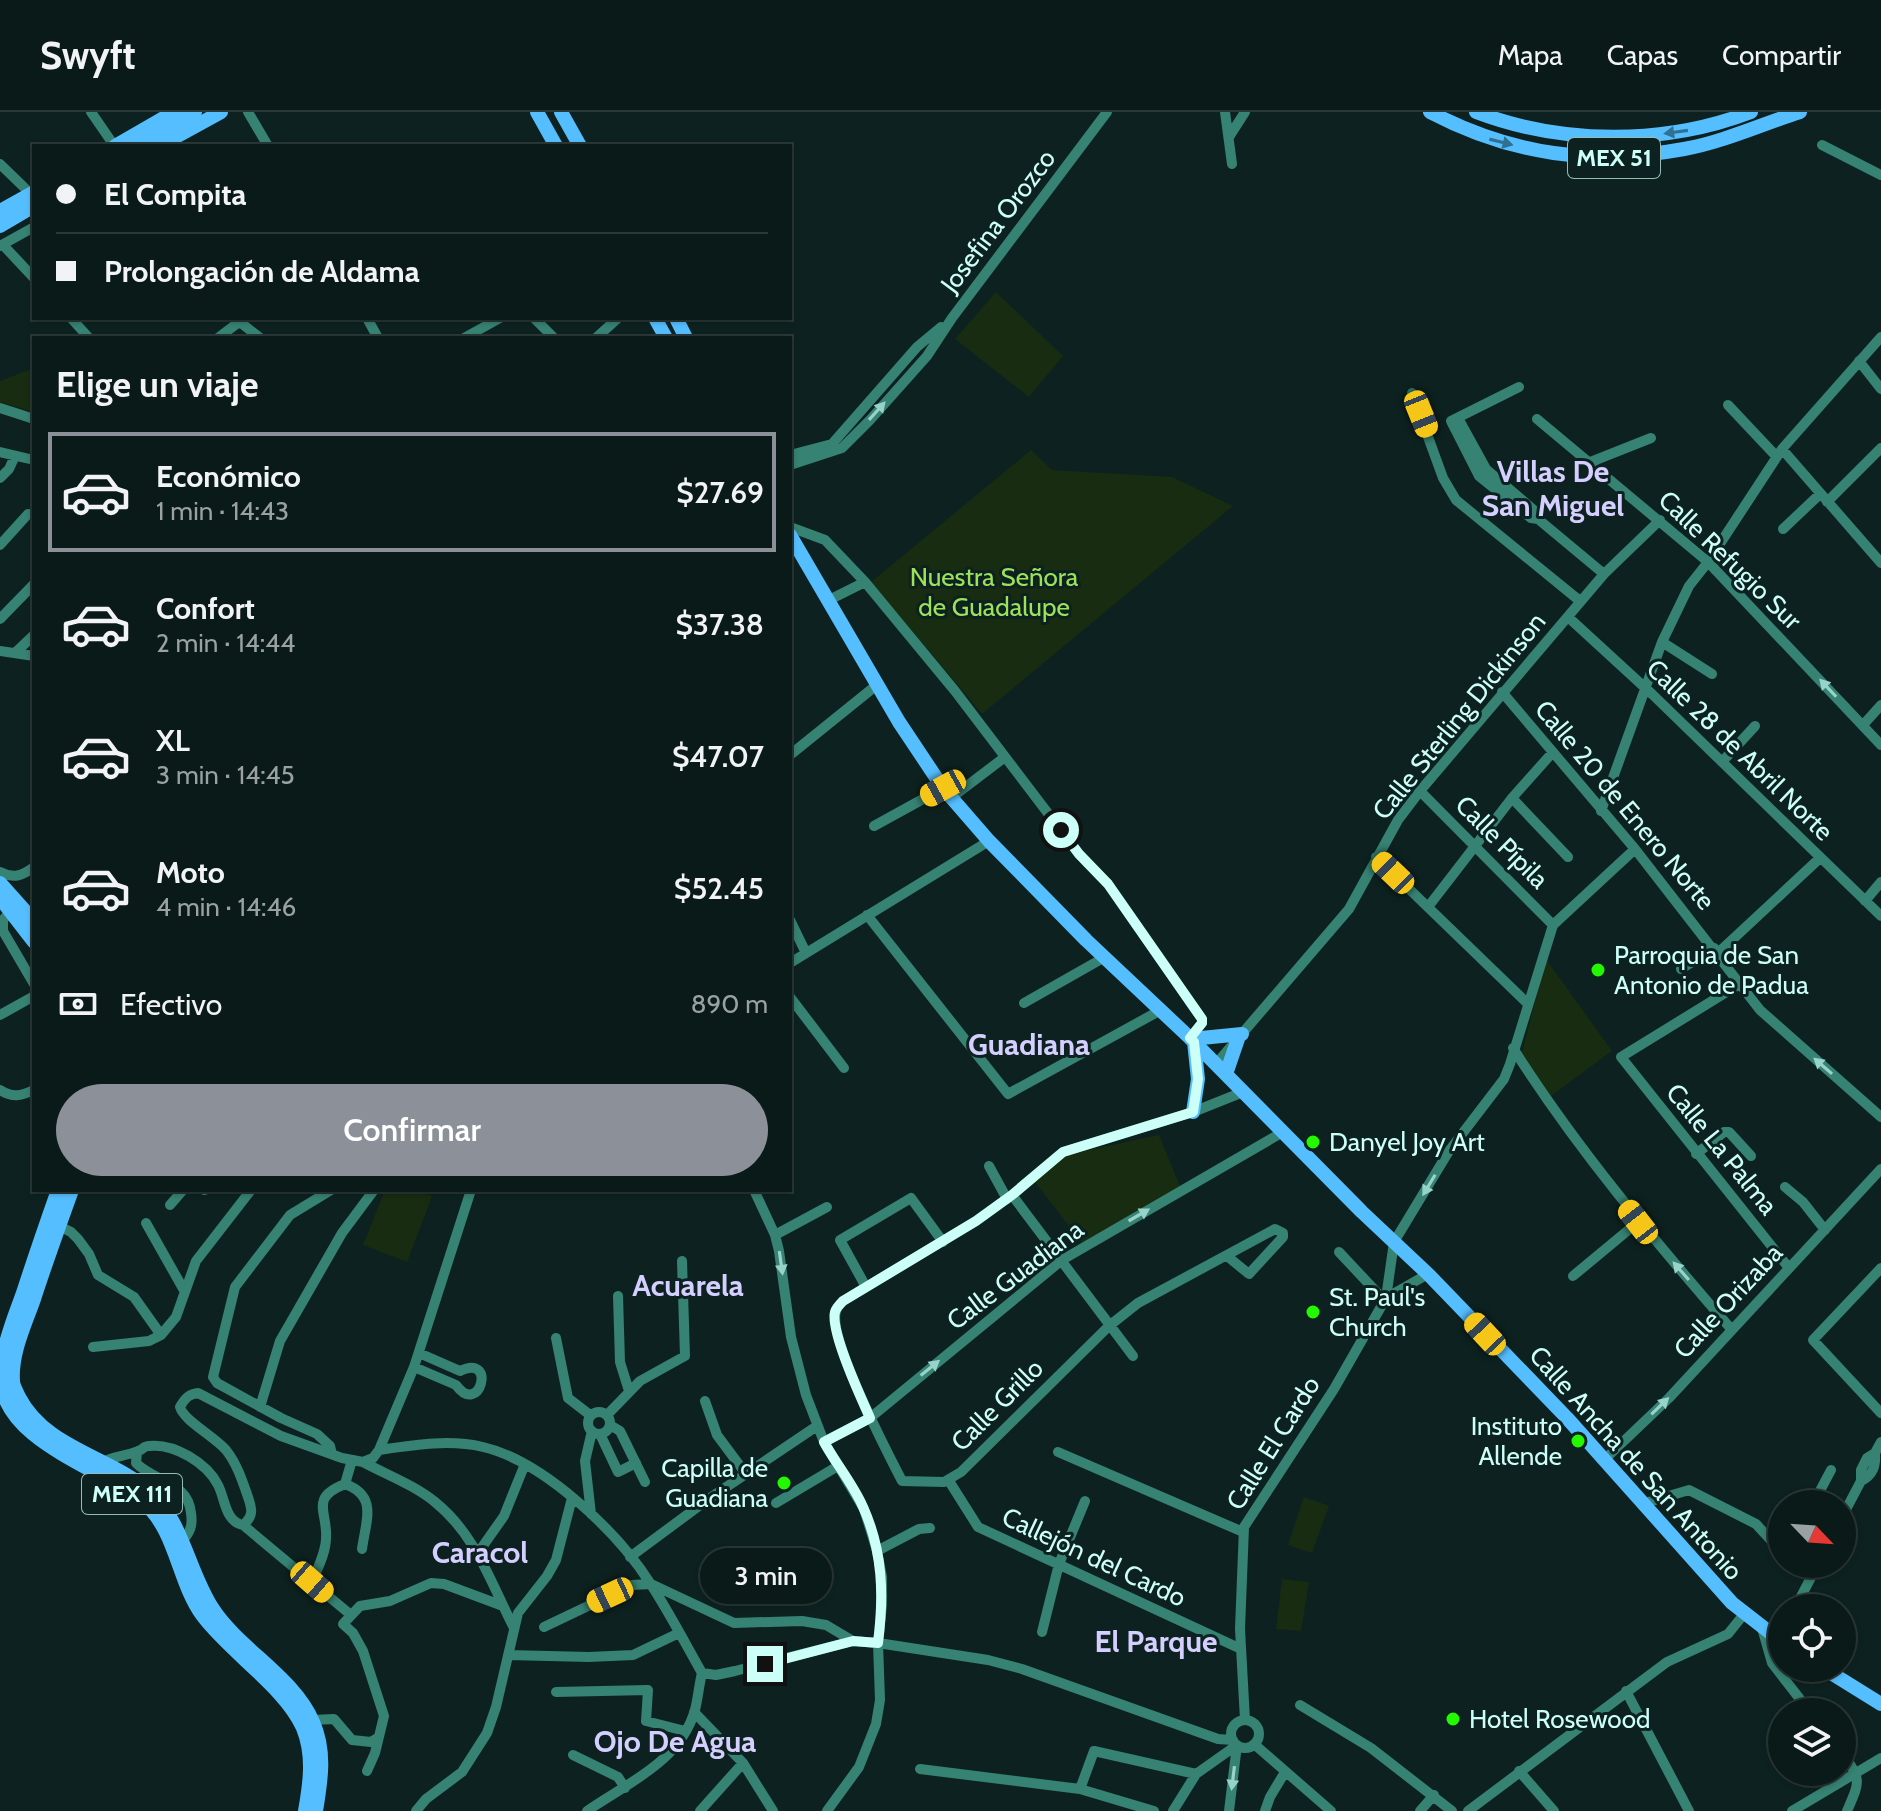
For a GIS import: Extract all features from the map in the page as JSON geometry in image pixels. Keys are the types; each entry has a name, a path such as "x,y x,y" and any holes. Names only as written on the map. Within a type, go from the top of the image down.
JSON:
{"main road":[{"path":"110,144 161,112"},
{"path":"110,144 174,112"},
{"path":"139,144 195,112"},
{"path":"163,144 221,112"},
{"path":"537,112 555,144"},
{"path":"561,112 579,144"},
{"name":"MEX 51","path":"1430,112 1492,141 1556,155 1621,158 1687,149 1800,112"},
{"name":"MEX 51","path":"1476,112 1536,129 1576,136 1610,136 1692,129 1751,112"},
{"path":"0,211 32,198"},
{"path":"0,226 32,199"},
{"name":"Calle Ancha de San Antonio","path":"792,538 899,722 947,793 989,841 1428,1274 1567,1418 1744,1614 1768,1631"},
{"path":"0,883 32,919"},
{"path":"0,898 32,939"},
{"path":"1193,1112 1198,1079 1192,1039 1240,1036"},
{"path":"1221,1069 1240,1036"},
{"name":"MEX 111","path":"57,1192 3,1340 1,1382 11,1408 20,1423 36,1438 84,1464 146,1504 159,1521 201,1613 286,1702 302,1726 311,1772 305,1811"},
{"name":"MEX 111","path":"71,1192 16,1351 13,1383 36,1422 150,1492 168,1512 214,1610 227,1628 296,1695 312,1720 319,1739 322,1769 316,1811"},
{"path":"1846,1682 1881,1704"}],"street":[{"path":"91,112 110,144"},
{"path":"248,112 267,144"},
{"name":"Josefina Orozco","path":"792,464 842,448 927,356 952,318 1107,112"},
{"path":"1225,112 1232,164"},
{"path":"1229,138 1245,112"},
{"path":"1822,145 1881,175"},
{"path":"0,164 32,197"},
{"path":"32,228 2,246 32,276"},
{"name":"Josefina Orozco","path":"792,454 832,444 917,347 952,318"},
{"path":"73,320 87,336"},
{"path":"220,336 237,320 257,336"},
{"path":"468,336 496,320"},
{"path":"536,320 551,336"},
{"path":"598,336 616,320"},
{"path":"1601,811 1662,642 1689,586 1779,452 1881,337"},
{"path":"1859,361 1881,389"},
{"path":"1519,387 1451,421 1482,472 1604,574"},
{"path":"1412,393 1443,478 1456,500 1580,601"},
{"path":"1728,405 1824,498 1881,563"},
{"path":"0,408 32,418"},
{"name":"Calle Refugio Sur","path":"1537,419 1708,562 1881,745"},
{"path":"1588,463 1651,438"},
{"path":"1783,529 1881,448"},
{"path":"0,452 32,460"},
{"path":"0,478 15,456"},
{"path":"0,545 28,514"},
{"name":"Calle Sterling Dickinson","path":"1240,1036 1349,909 1398,820 1420,791 1580,601 1660,520"},
{"path":"792,528 825,540 865,582 1079,854 1108,884 1202,1019 1192,1039"},
{"path":"829,600 865,582"},
{"path":"0,619 32,586"},
{"name":"Calle 28 de Abril Norte","path":"1568,617 1881,916"},
{"path":"15,653 32,637"},
{"path":"1662,642 1712,674"},
{"path":"0,651 32,656"},
{"path":"792,753 878,684"},
{"name":"Calle 20 de Enero Norte","path":"1502,692 1635,849 1760,1010 1881,1117"},
{"path":"1863,725 1881,705"},
{"path":"1722,762 1755,726"},
{"path":"1428,907 1512,798 1553,752"},
{"path":"874,826 947,793 1005,757"},
{"name":"Calle Pípila","path":"1420,791 1553,925"},
{"path":"1512,798 1568,857"},
{"path":"792,962 989,841"},
{"path":"1394,1242 1449,1151 1504,1079 1553,925 1635,849"},
{"path":"1376,857 1528,1004"},
{"path":"1681,969 1716,950 1820,858"},
{"path":"0,872 7,876 21,876 32,868"},
{"path":"1865,901 1881,882"},
{"path":"11,910 3,920 3,931 32,981"},
{"path":"867,915 1008,1094 1161,1010"},
{"path":"792,924 806,953"},
{"path":"1024,1003 1105,957"},
{"name":"Calle La Palma","path":"1738,985 1621,1057 1789,1268"},
{"path":"0,1015 32,997"},
{"path":"792,1000 844,1068"},
{"path":"1513,1048 1542,1094 1638,1222 1732,1330"},
{"path":"0,1090 21,1096 32,1091"},
{"path":"870,1418 835,1323 838,1307 843,1301 943,1242 1009,1197 1063,1152 1193,1112 1243,1092"},
{"name":"Calle Guadiana","path":"824,1442 870,1418 1062,1260 1283,1132"},
{"path":"1696,1154 1724,1132 1729,1132 1751,1156"},
{"path":"989,1166 1009,1197 1062,1260 1133,1356"},
{"name":"Calle Orizaba","path":"1604,1460 1669,1398 1881,1169"},
{"path":"1785,1187 1803,1202 1825,1230"},
{"path":"170,1205 181,1192"},
{"path":"93,1347 149,1341 161,1335 176,1317 196,1261 249,1192"},
{"path":"328,1192 290,1215 235,1287 213,1377 217,1383 260,1407 317,1434 330,1446 332,1454"},
{"path":"260,1407 280,1341 342,1233 373,1192"},
{"path":"312,1582 327,1535 320,1507 326,1495 345,1484 358,1461 373,1458 379,1450 419,1353 470,1192"},
{"path":"755,1192 775,1235 791,1337 806,1395 824,1442 864,1509 882,1577 878,1643 880,1700 876,1724 859,1767 827,1811"},
{"path":"866,1287 840,1240 911,1198 943,1242"},
{"path":"775,1235 827,1207"},
{"path":"1573,1276 1638,1222"},
{"path":"146,1223 185,1292"},
{"path":"59,1226 78,1239 98,1275 134,1297 161,1335"},
{"name":"Calle Grillo","path":"870,1418 902,1481 949,1481 1109,1326 1138,1303 1275,1229 1283,1233 1283,1237 1249,1274 1227,1256"},
{"name":"Calle El Cardo","path":"1245,1720 1241,1649 1243,1532 1253,1511 1334,1389 1385,1299 1394,1242"},
{"path":"1339,1252 1385,1299 1428,1274"},
{"path":"596,1433 607,1430 608,1420 629,1391 653,1371 685,1356 682,1261"},
{"path":"1881,1268 1813,1340 1881,1413"},
{"path":"618,1296 620,1362 629,1391"},
{"path":"556,1338 568,1398 590,1415"},
{"path":"414,1367 456,1385 468,1394 481,1388 483,1380 474,1368 460,1371 419,1353"},
{"path":"243,1525 250,1519 252,1511 239,1471 215,1438 182,1413 180,1407 190,1394 198,1393 264,1429 358,1461 416,1489 435,1502 478,1553 514,1628"},
{"path":"705,1401 717,1435 746,1474"},
{"path":"590,1415 598,1412 620,1431 645,1482"},
{"path":"590,1415 588,1424 618,1472 636,1463"},
{"path":"630,1557 817,1426"},
{"path":"591,1514 585,1461 596,1433"},
{"path":"1856,1490 1861,1481 1871,1474 1876,1463 1875,1453 1881,1442"},
{"path":"379,1450 435,1443 458,1444 490,1449 525,1464 591,1514 651,1584 702,1673 694,1712 685,1731 662,1761 587,1811"},
{"path":"102,1462 147,1446 156,1446 184,1454 202,1465 218,1485 231,1518 312,1582 347,1620 363,1651 384,1716 367,1771"},
{"path":"137,1452 134,1456 136,1463 173,1484 186,1497 190,1506 191,1528 181,1542"},
{"path":"1058,1452 1243,1532"},
{"path":"478,1553 504,1516 525,1464"},
{"path":"776,1503 838,1466"},
{"path":"1820,1490 1831,1470"},
{"name":"Callejón del Cardo","path":"949,1481 978,1527 1241,1649"},
{"path":"345,1484 366,1497 362,1549"},
{"path":"1645,1503 1689,1490 1756,1524 1768,1536"},
{"path":"416,1811 426,1799 462,1772 487,1733 518,1613 556,1560 572,1498"},
{"path":"1042,1632 1059,1564 1085,1501"},
{"path":"877,1551 919,1529 930,1528"},
{"path":"347,1620 360,1606 390,1601 431,1583 444,1584 503,1606"},
{"path":"544,1627 632,1585 651,1584 734,1623 802,1621 826,1625 853,1641"},
{"path":"1468,1811 1667,1662 1728,1634 1744,1614"},
{"path":"1762,1628 1772,1663 1799,1698"},
{"path":"508,1655 633,1655 679,1633"},
{"path":"702,1673 716,1675 735,1671 853,1641 878,1643 988,1660 1022,1669 1236,1743 1244,1747 1254,1744 1259,1738 1259,1730 1254,1723 1245,1720 1233,1728 1236,1743 1229,1811"},
{"path":"556,1692 648,1690 646,1721 685,1731"},
{"path":"1626,1691 1689,1811"},
{"path":"1300,1705 1371,1748 1452,1811"},
{"path":"694,1712 743,1763 773,1811"},
{"path":"312,1720 334,1719 352,1740 371,1742 379,1737"},
{"path":"1173,1811 1196,1774 1236,1743"},
{"path":"1254,1744 1331,1811"},
{"path":"1080,1789 1094,1751 1196,1774"},
{"path":"573,1755 618,1777 625,1788"},
{"path":"1792,1811 1881,1758"},
{"path":"700,1811 743,1763"},
{"path":"920,1769 1080,1789 1154,1811"},
{"path":"1519,1771 1554,1811"},
{"path":"1265,1811 1285,1772"},
{"path":"1847,1811 1859,1783 1857,1773"},
{"path":"1420,1811 1434,1795"}],"green space":[{"path":"996,292 1063,356 1029,397 955,339"},
{"path":"32,369 32,411 0,402 0,381"},
{"name":"Nuestra Señora de Guadalupe","path":"1031,450 1052,470 1172,477 1233,506 982,714 871,582"},
{"path":"1546,959 1612,1051 1548,1098 1522,1052"},
{"path":"1159,1135 1180,1186 1082,1243 1035,1182 1066,1155"},
{"path":"384,1192 421,1192 432,1196 407,1262 363,1245"},
{"path":"1304,1497 1329,1506 1312,1553 1288,1545"},
{"path":"1282,1579 1309,1582 1301,1631 1276,1629"}],"place":[{"name":"Parroquia de San Antonio de Padua","path":"1598,970"},
{"name":"Danyel Joy Art","path":"1313,1142"},
{"name":"St. Paul's Church","path":"1313,1312"},
{"name":"Instituto Allende","path":"1578,1441"},
{"name":"Capilla de Guadiana","path":"784,1483"},
{"name":"Hotel Rosewood","path":"1453,1719"}],"district":[{"name":"Villas De San Miguel","path":"1553,489"},
{"name":"Guadiana","path":"1029,1045"},
{"name":"Acuarela","path":"688,1286"},
{"name":"Caracol","path":"480,1553"},
{"name":"El Parque","path":"1156,1642"},
{"name":"Ojo De Agua","path":"675,1742"}],"route":[{"path":"765,1664 853,1641 878,1643 882,1577 877,1551 864,1509 824,1442 870,1418 835,1323 838,1307 843,1301 976,1221 1063,1152 1193,1112 1198,1079 1194,1042 1190,1038 1202,1019 1108,884 1061,830"}]}
